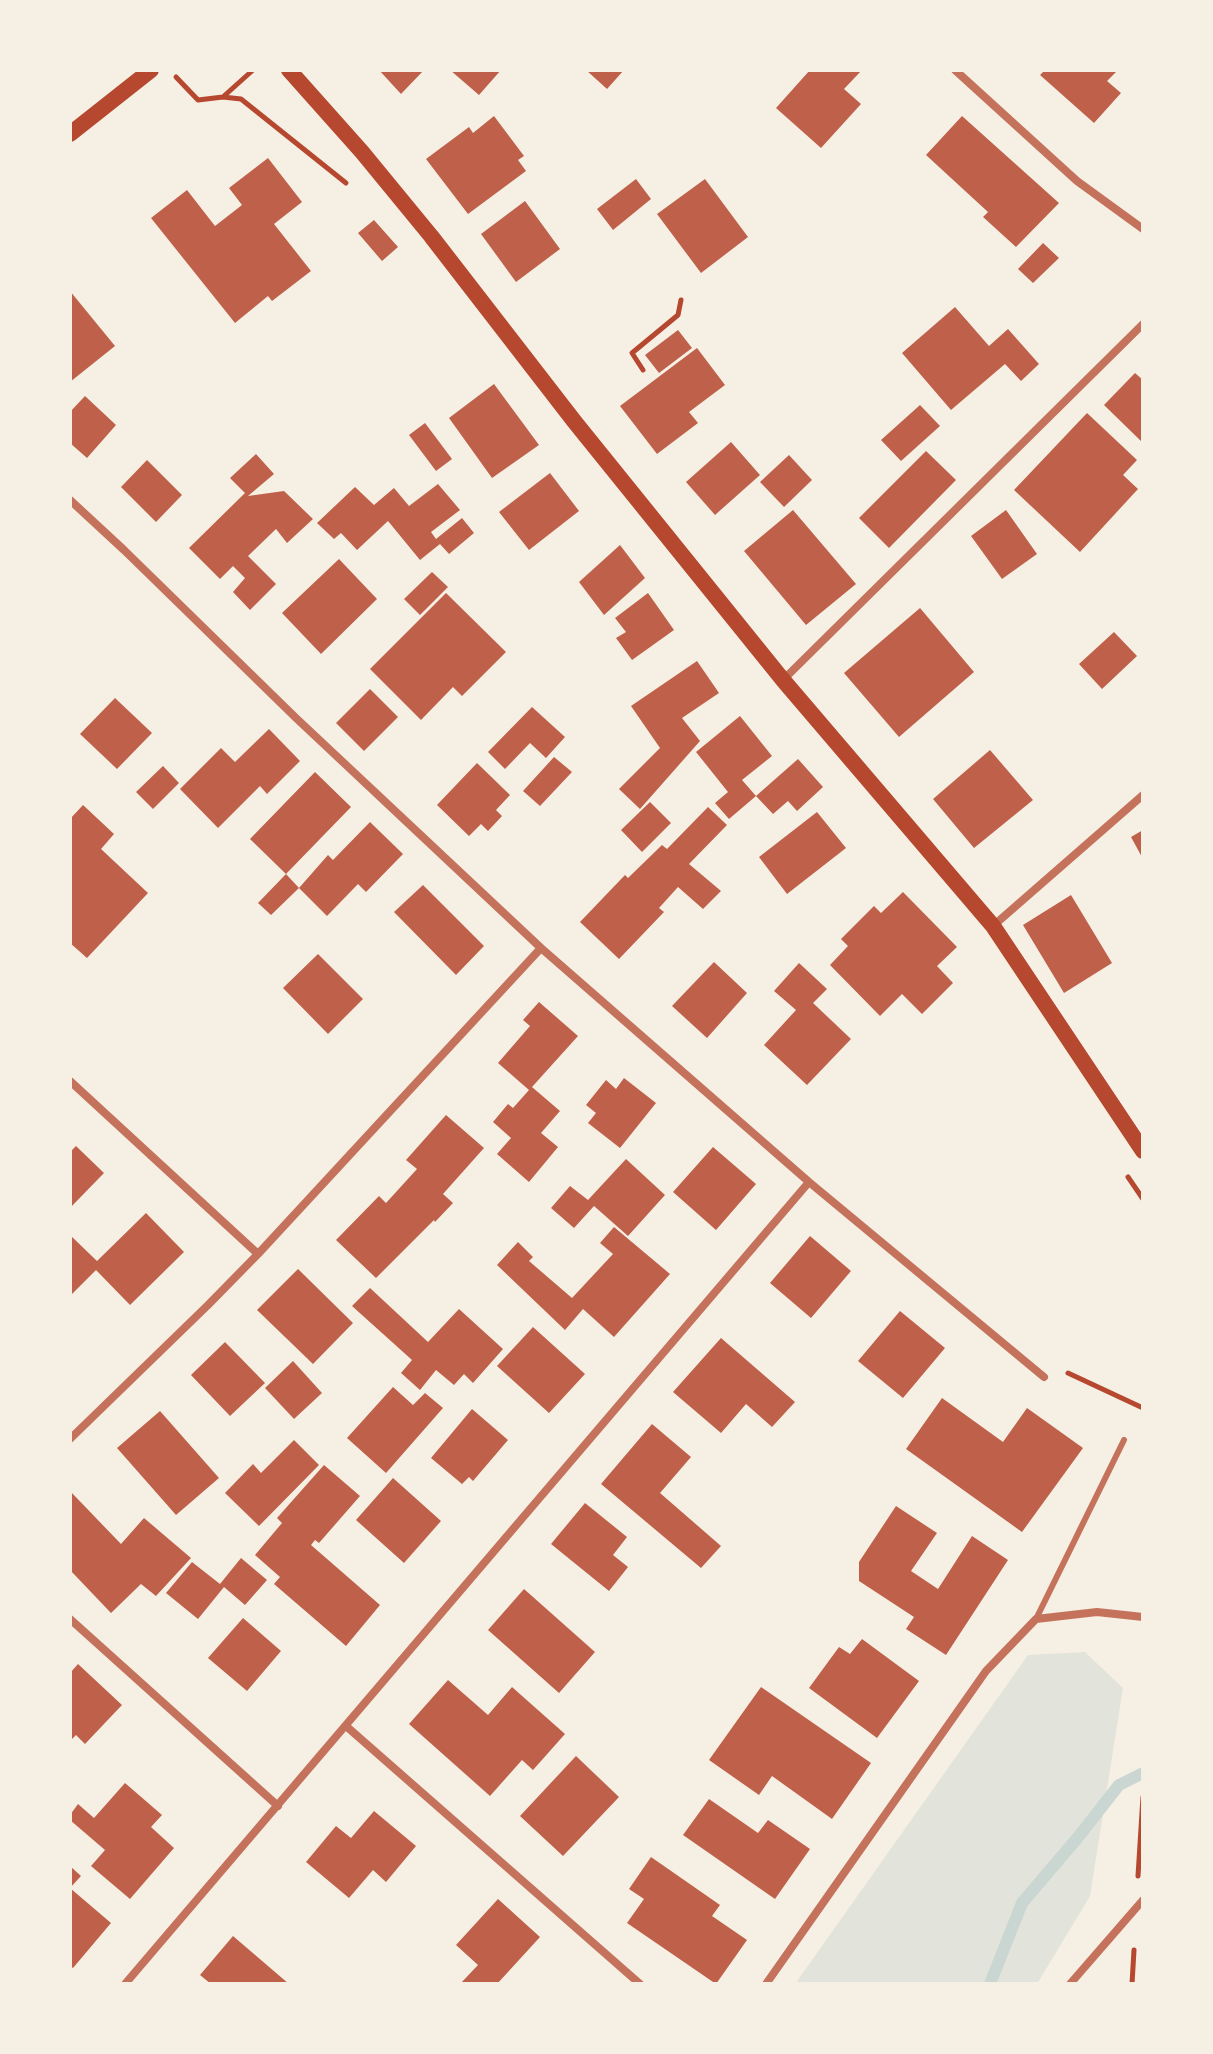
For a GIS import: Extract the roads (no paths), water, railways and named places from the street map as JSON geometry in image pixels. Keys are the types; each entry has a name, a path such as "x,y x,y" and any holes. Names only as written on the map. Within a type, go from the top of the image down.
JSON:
{"main road":[{"path":"70,134 151,70"},
{"path":"289,70 411,212 574,421 783,680 993,926 1143,1151"}],"street":[{"path":"955,70 1077,181 1143,229"},
{"path":"783,680 1143,324"},
{"path":"70,500 541,948 809,1182 1044,1377"},
{"path":"993,926 1143,795"},
{"path":"70,1439 258,1254 541,948"},
{"path":"70,1081 258,1254"},
{"path":"125,1984 809,1182"},
{"path":"766,1984 986,1671 1036,1619 1097,1612 1143,1617"},
{"path":"70,1619 278,1806"},
{"path":"346,1726 640,1984"},
{"path":"1070,1984 1140,1904"}],"lane":[{"path":"1036,1619 1124,1440"}],"waterway":[{"path":"990,1984 1022,1903 1119,1785 1143,1773"}]}
